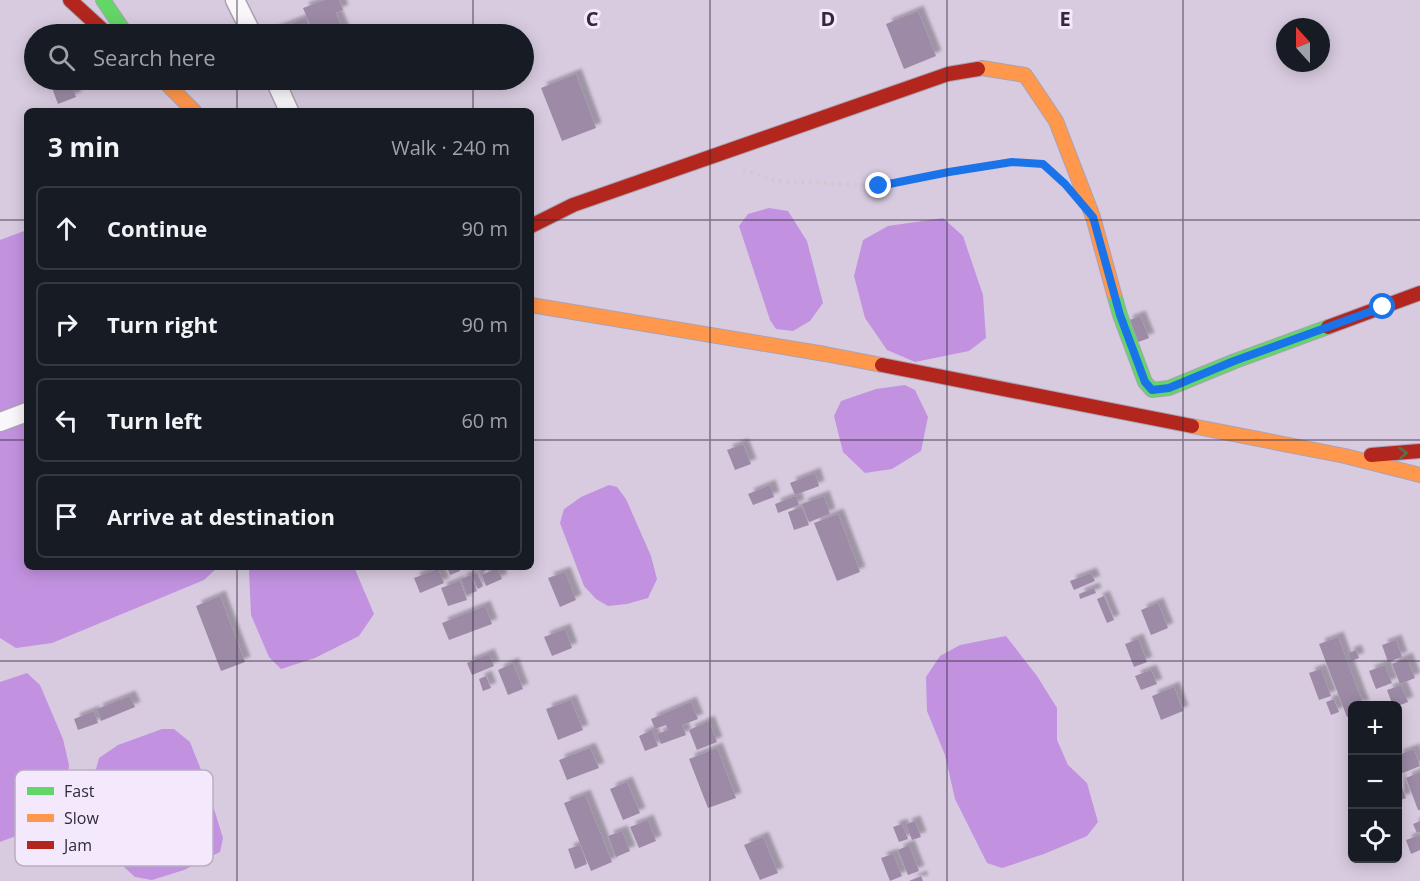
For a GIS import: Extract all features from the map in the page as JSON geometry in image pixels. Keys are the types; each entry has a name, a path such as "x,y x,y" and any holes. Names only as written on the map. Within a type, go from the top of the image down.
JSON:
{"street":[{"path":"70,0 96,24"},
{"path":"103,0 120,24"},
{"path":"235,0 247,24"},
{"path":"534,224 573,205 948,74 982,68 1025,75 1056,121 1093,217 1120,315 1145,382 1152,390 1169,388 1234,361 1420,293"},
{"path":"173,90 191,108"},
{"path":"280,90 288,108"},
{"path":"534,306 825,354 1345,456 1420,475"},
{"path":"0,422 24,413"},
{"path":"1345,456 1420,452"}],"path":[{"path":"738,168 778,181 879,186 1012,162 1043,164 1057,177"}],"shaded area":[{"path":"769,208 788,211 807,241 823,303 810,321 793,331 776,329 770,320 739,226 748,214"},
{"path":"943,218 963,236 983,295 986,338 969,351 915,362 887,350 865,318 854,276 863,240 888,226"},
{"path":"24,231 24,403 0,413 0,240"},
{"path":"905,385 915,390 928,417 921,451 892,469 865,473 843,452 834,416 841,401 876,389"},
{"path":"24,418 24,570 215,570 204,580 52,643 16,648 0,638 0,427"},
{"path":"609,485 617,487 626,499 651,556 657,579 648,598 608,606 596,599 584,586 560,523 564,509 581,497"},
{"path":"355,570 374,614 359,636 315,658 281,669 269,657 251,615 249,571"},
{"path":"1006,636 1037,676 1057,708 1057,740 1068,765 1087,783 1098,822 1087,836 1002,868 987,863 955,799 945,755 927,711 926,677 940,656 960,645"},
{"path":"27,673 40,685 63,739 69,765 69,770 15,770 15,837 0,842 0,682"},
{"path":"162,729 174,729 190,742 201,770 96,770 99,758 118,745"},
{"path":"213,806 223,838 220,852 213,856"},
{"path":"192,866 152,880 135,877 124,867"}],"building":[{"path":"325,0 339,0 343,10 336,13 341,24 310,24 303,8"},
{"path":"918,11 936,56 904,69 886,24"},
{"path":"306,18 308,24 290,24"},
{"path":"576,74 596,128 562,141 541,88"},
{"path":"53,90 74,90 76,97 58,104"},
{"path":"1140,316 1149,338 1136,343 1127,321"},
{"path":"743,444 751,464 735,470 727,450"},
{"path":"815,473 819,486 795,495 790,483"},
{"path":"770,485 774,497 753,505 748,494"},
{"path":"796,496 799,505 778,513 775,504"},
{"path":"824,496 830,514 809,522 802,504"},
{"path":"802,507 809,525 794,530 788,512"},
{"path":"838,514 860,572 837,581 814,523"},
{"path":"438,570 444,583 420,593 414,578"},
{"path":"448,570 460,571 450,575"},
{"path":"498,570 502,579 486,586 482,575"},
{"path":"565,572 576,600 560,607 548,578"},
{"path":"477,573 483,586 478,589 472,575"},
{"path":"1091,573 1095,581 1074,590 1070,581"},
{"path":"471,575 477,591 467,595 461,579"},
{"path":"460,581 467,600 448,606 441,588"},
{"path":"1094,588 1096,593 1080,599 1079,594"},
{"path":"220,596 245,662 221,671 196,606"},
{"path":"1104,596 1114,620 1107,623 1097,599"},
{"path":"1158,603 1168,628 1151,635 1141,610"},
{"path":"485,606 492,624 449,640 442,623"},
{"path":"565,629 572,648 552,656 544,637"},
{"path":"1338,637 1362,701 1348,701 1347,717 1319,644"},
{"path":"1138,639 1147,662 1134,667 1125,644"},
{"path":"1396,640 1402,657 1388,662 1382,645"},
{"path":"1356,650 1359,658 1351,661 1348,653"},
{"path":"489,654 494,666 472,675 467,663"},
{"path":"1407,658 1415,678 1400,684 1392,664"},
{"path":"513,663 523,689 508,695 498,670"},
{"path":"1385,665 1392,683 1376,689 1369,671"},
{"path":"1321,669 1331,696 1319,700 1309,673"},
{"path":"1151,670 1157,684 1141,690 1135,676"},
{"path":"486,676 491,688 483,691 479,679"},
{"path":"1401,685 1408,702 1402,704 1402,701 1391,701 1387,690"},
{"path":"1174,687 1183,711 1161,720 1152,696"},
{"path":"130,696 135,707 101,721 97,709"},
{"path":"1334,699 1339,712 1331,715 1326,702"},
{"path":"571,700 583,730 558,740 546,709"},
{"path":"691,702 698,719 682,725 686,735 661,744 657,734 668,730 666,725 655,729 651,719"},
{"path":"94,711 98,723 78,730 74,719"},
{"path":"709,721 717,742 697,750 689,730"},
{"path":"652,730 658,746 645,751 639,736"},
{"path":"590,748 599,768 567,780 559,760"},
{"path":"717,748 736,798 708,808 689,759"},
{"path":"1414,749 1420,766 1402,773 1402,754"},
{"path":"1420,772 1420,810 1418,810 1406,778"},
{"path":"627,782 640,813 623,820 610,789"},
{"path":"1402,787 1406,798 1402,800"},
{"path":"585,795 612,862 591,871 564,803"},
{"path":"648,820 656,841 639,848 630,827"},
{"path":"915,821 921,837 912,840 906,824"},
{"path":"1420,821 1420,832 1417,833 1413,824"},
{"path":"902,824 908,839 899,842 893,827"},
{"path":"622,831 630,851 616,857 608,836"},
{"path":"1420,835 1420,850 1411,854 1406,840"},
{"path":"763,837 778,873 760,880 744,845"},
{"path":"580,845 587,864 575,869 568,849"},
{"path":"909,845 919,871 908,875 898,850"},
{"path":"893,854 902,876 890,881 881,858"},
{"path":"921,876 923,881 909,881"}],"traffic: fast":[{"path":"103,0 119,24"},
{"path":"1114,294 1145,382 1152,390 1169,388 1328,327"}],"traffic: slow":[{"path":"978,69 1025,75 1056,121 1093,217 1114,294"},
{"path":"173,90 191,108"},
{"path":"534,306 882,365"},
{"path":"1192,426 1345,456 1420,475"}],"traffic: jam":[{"path":"70,0 96,24"},
{"path":"534,224 573,205 948,74 978,69"},
{"path":"1328,327 1420,293"},
{"path":"882,365 1192,426"},
{"path":"1371,455 1420,451"}],"route":[{"path":"879,186 1012,162 1043,164 1065,184 1093,217 1120,315 1145,382 1152,390 1169,388 1234,361 1383,307"}]}
